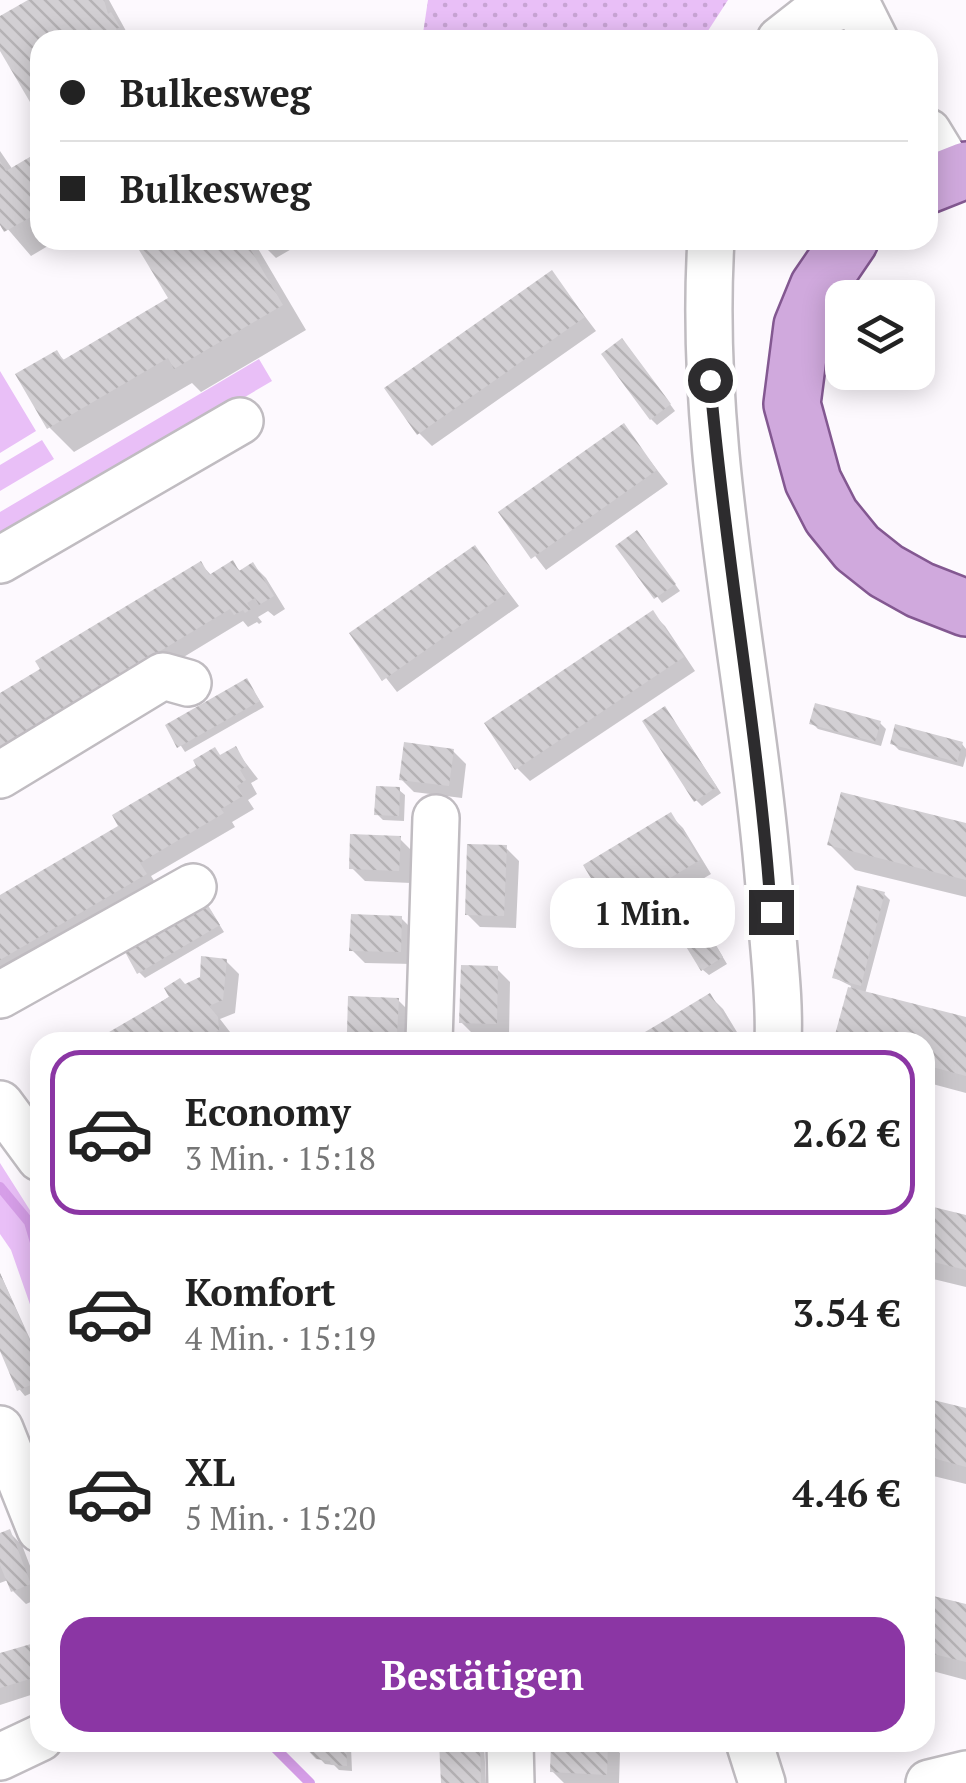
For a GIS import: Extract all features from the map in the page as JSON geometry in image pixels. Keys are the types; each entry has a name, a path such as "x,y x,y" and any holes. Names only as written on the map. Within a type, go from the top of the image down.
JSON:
{"main road":[{"path":"843,250 818,287 802,326 792,404 812,480 831,516 856,548 920,590 966,608"}],"street":[{"path":"793,30 808,18 855,1 870,30"},
{"path":"711,250 707,329 719,490 766,837 777,1032"},
{"path":"0,560 240,421"},
{"path":"0,775 162,676 188,683"},
{"path":"428,1032 436,818"},
{"path":"0,994 192,887"},
{"path":"0,1104 30,1144"},
{"path":"0,1430 30,1504"},
{"path":"0,1757 30,1743"},
{"path":"510,1752 511,1783"},
{"path":"752,1752 762,1783"},
{"path":"929,1783 966,1774"}],"shaded area":[{"path":"428,0 728,0 708,30 424,30"},
{"path":"259,359 272,381 0,541 0,512"},
{"path":"0,371 36,431 0,453"},
{"path":"42,440 54,459 0,491 0,465"},
{"path":"0,1163 30,1210 30,1304 11,1250 0,1234"}],"building":[{"path":"28,0 104,0 108,14 111,12 120,27 30,30 30,102 0,51 0,16"},
{"path":"30,157 30,218 4,232 0,225 0,161 6,171"},
{"path":"139,250 251,250 283,305 174,369 168,358 47,429 15,374 57,350 63,360 168,298"},
{"path":"552,270 585,317 417,435 384,388"},
{"path":"622,338 671,404 650,420 601,354"},
{"path":"624,423 657,470 531,559 498,512"},
{"path":"637,530 676,584 654,599 615,546"},
{"path":"475,545 508,592 382,681 349,633"},
{"path":"233,560 239,571 253,562 274,596 259,605 255,598 247,603 251,609 245,613 243,610 234,615 230,609 64,709 68,717 0,758 0,693 40,669 35,661 201,561 209,575"},
{"path":"653,610 684,657 515,770 484,723"},
{"path":"247,678 260,701 177,748 165,725"},
{"path":"815,703 881,721 875,742 809,724"},
{"path":"665,706 717,787 694,802 642,721"},
{"path":"895,724 963,742 957,762 890,744"},
{"path":"404,742 454,749 449,786 399,780"},
{"path":"236,746 247,766 240,770 246,780 237,786 243,796 221,809 224,813 140,863 147,874 0,960 0,895 118,826 112,815 196,766 193,760 215,747 220,755"},
{"path":"376,786 400,787 399,816 374,815"},
{"path":"841,792 966,823 966,880 827,845"},
{"path":"671,812 700,860 612,913 583,865"},
{"path":"350,834 401,836 399,871 349,869"},
{"path":"467,844 507,845 504,916 465,915"},
{"path":"857,885 885,892 861,986 832,978"},
{"path":"689,900 723,957 701,971 666,914"},
{"path":"206,902 220,925 137,974 124,950"},
{"path":"351,914 402,916 401,952 349,951"},
{"path":"201,956 227,959 223,1000 209,1006 218,1017 216,1032 109,1032 169,997 164,988 180,978 185,984 200,977"},
{"path":"461,965 498,966 497,1024 459,1023"},
{"path":"848,987 966,1017 966,1076 935,1068 935,1032 836,1032"},
{"path":"710,993 734,1032 645,1032"},
{"path":"348,996 399,998 397,1032 347,1032"},
{"path":"935,1207 966,1215 966,1270 935,1262"},
{"path":"0,1273 30,1341 30,1385 17,1391 0,1351"},
{"path":"935,1400 966,1408 966,1467 935,1459"},
{"path":"10,1529 30,1581 11,1592 0,1565 0,1533"},
{"path":"935,1596 966,1604 966,1662 935,1654"},
{"path":"30,1644 30,1679 0,1688 0,1653"},
{"path":"309,1752 346,1752 347,1766 331,1765 330,1761 316,1759"},
{"path":"439,1752 480,1752 481,1783 441,1783"},
{"path":"551,1752 608,1752 607,1775 550,1772"}],"waterway":[{"path":"0,1187 30,1225"},
{"path":"279,1752 310,1783"}],"route":[{"path":"710,380 719,490 766,837 771,912"}]}
